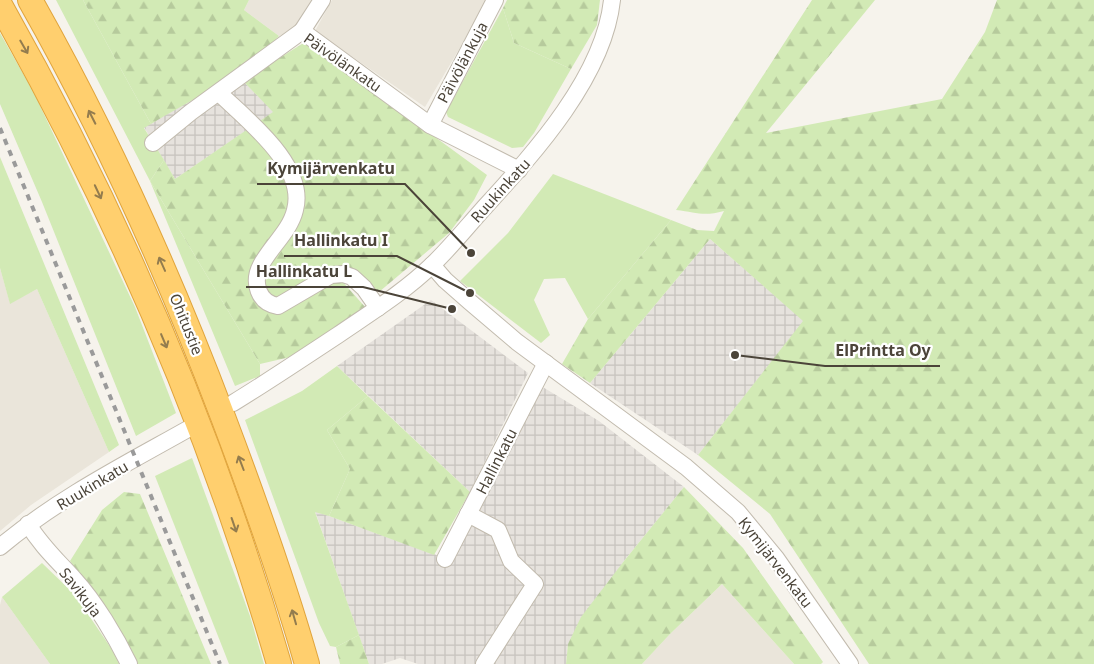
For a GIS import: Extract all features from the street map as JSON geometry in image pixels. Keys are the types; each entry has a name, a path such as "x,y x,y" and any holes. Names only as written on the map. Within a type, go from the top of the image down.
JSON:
{"highway":[{"name":"Ohitustie","path":"30,0 60,53 122,175 169,280 252,491 291,607 307,664"},
{"name":"Ohitustie","path":"0,5 33,64 95,186 144,293 189,401 226,501 265,614 279,664"}],"street":[{"path":"302,31 322,0"},
{"name":"Päivölänkuja","path":"430,125 495,0"},
{"name":"Ruukinkatu","path":"233,403 262,386 378,308 432,265 542,143 594,62 604,36 612,0"},
{"name":"Päivölänkatu","path":"153,143 190,112 219,93 302,31 430,125 519,170"},
{"path":"219,93 276,150 287,166 296,186 295,210 285,230 260,267 257,286 260,295 271,305 278,306 331,275 343,274 352,277 364,288 378,308"},
{"name":"Kymijärvenkatu","path":"432,265 445,280 470,302 546,363 686,467 738,512 776,558 843,661"},
{"name":"Hallinkatu","path":"445,559 546,363"},
{"name":"Ruukinkatu","path":"0,546 28,524 86,487 188,429"},
{"path":"468,514 498,530 511,561 535,584 484,664"},
{"name":"Savikuja","path":"28,524 41,543 76,581 120,646 129,664"}],"shaded area":[{"path":"249,0 313,0 293,32 279,36 244,10"},
{"path":"332,0 488,0 425,107 315,31"},
{"path":"235,73 274,112 175,179 144,127"},
{"path":"710,239 804,321 698,455 590,383"},
{"path":"0,268 10,303 37,289 109,452 31,505 0,531"},
{"path":"431,300 528,373 470,492 337,366"},
{"path":"541,386 599,421 684,487 624,561 568,644 566,664 418,664 400,658 382,664 369,664 315,511 453,561"},
{"path":"722,584 794,664 642,664 670,634"},
{"path":"2,597 50,664 0,664 0,605"}],"green space":[{"path":"56,0 83,0 151,124 144,128 164,160 150,181"},
{"path":"83,0 249,0 244,10 279,36 251,63 235,74 151,124"},
{"path":"507,0 600,0 597,25 571,69 514,43 503,8"},
{"path":"812,0 875,0 766,133 942,99 985,32 997,0 1094,0 1094,664 869,664 770,514 698,455 803,321 710,239 590,383 562,364 588,319 671,220 697,230 714,231 724,211 705,214 676,210"},
{"path":"503,8 514,43 571,69 534,133 523,147 512,148 448,117 446,112"},
{"path":"0,33 34,93 135,307 176,413 136,436 42,202 0,104"},
{"path":"305,42 487,175 474,200 449,233 379,292 347,268 341,280 366,308 299,355 260,364 150,181 164,160 175,179 273,112 245,83 262,69"},
{"path":"0,157 119,445 109,452 37,289 10,304 0,268"},
{"path":"553,174 671,220 588,319 565,278 544,279 534,300 550,335 541,343 460,281 508,233"},
{"path":"150,181 260,364 260,376 235,386"},
{"path":"337,366 368,396 327,430 350,469 329,516 315,512 359,635 336,647 330,646 319,623 245,420 302,391"},
{"path":"368,396 470,492 434,555 329,516 350,469 327,430"},
{"path":"192,458 250,616 264,664 229,664 155,476"},
{"path":"684,487 743,548 823,662 821,664 794,664 722,584 642,664 566,664 568,644 581,617"},
{"path":"124,492 140,494 211,664 135,664 116,624 70,561 102,510"},
{"path":"42,563 75,595 113,651 119,664 50,664 2,597"},
{"path":"359,635 369,664 340,664 336,647"}],"railway":[{"path":"0,128 220,664"}],"place":[{"name":"Kymijärvenkatu","path":"471,253"},
{"name":"Hallinkatu I","path":"470,293"},
{"name":"Hallinkatu L","path":"452,309"},
{"name":"ElPrintta Oy","path":"735,355"}]}
